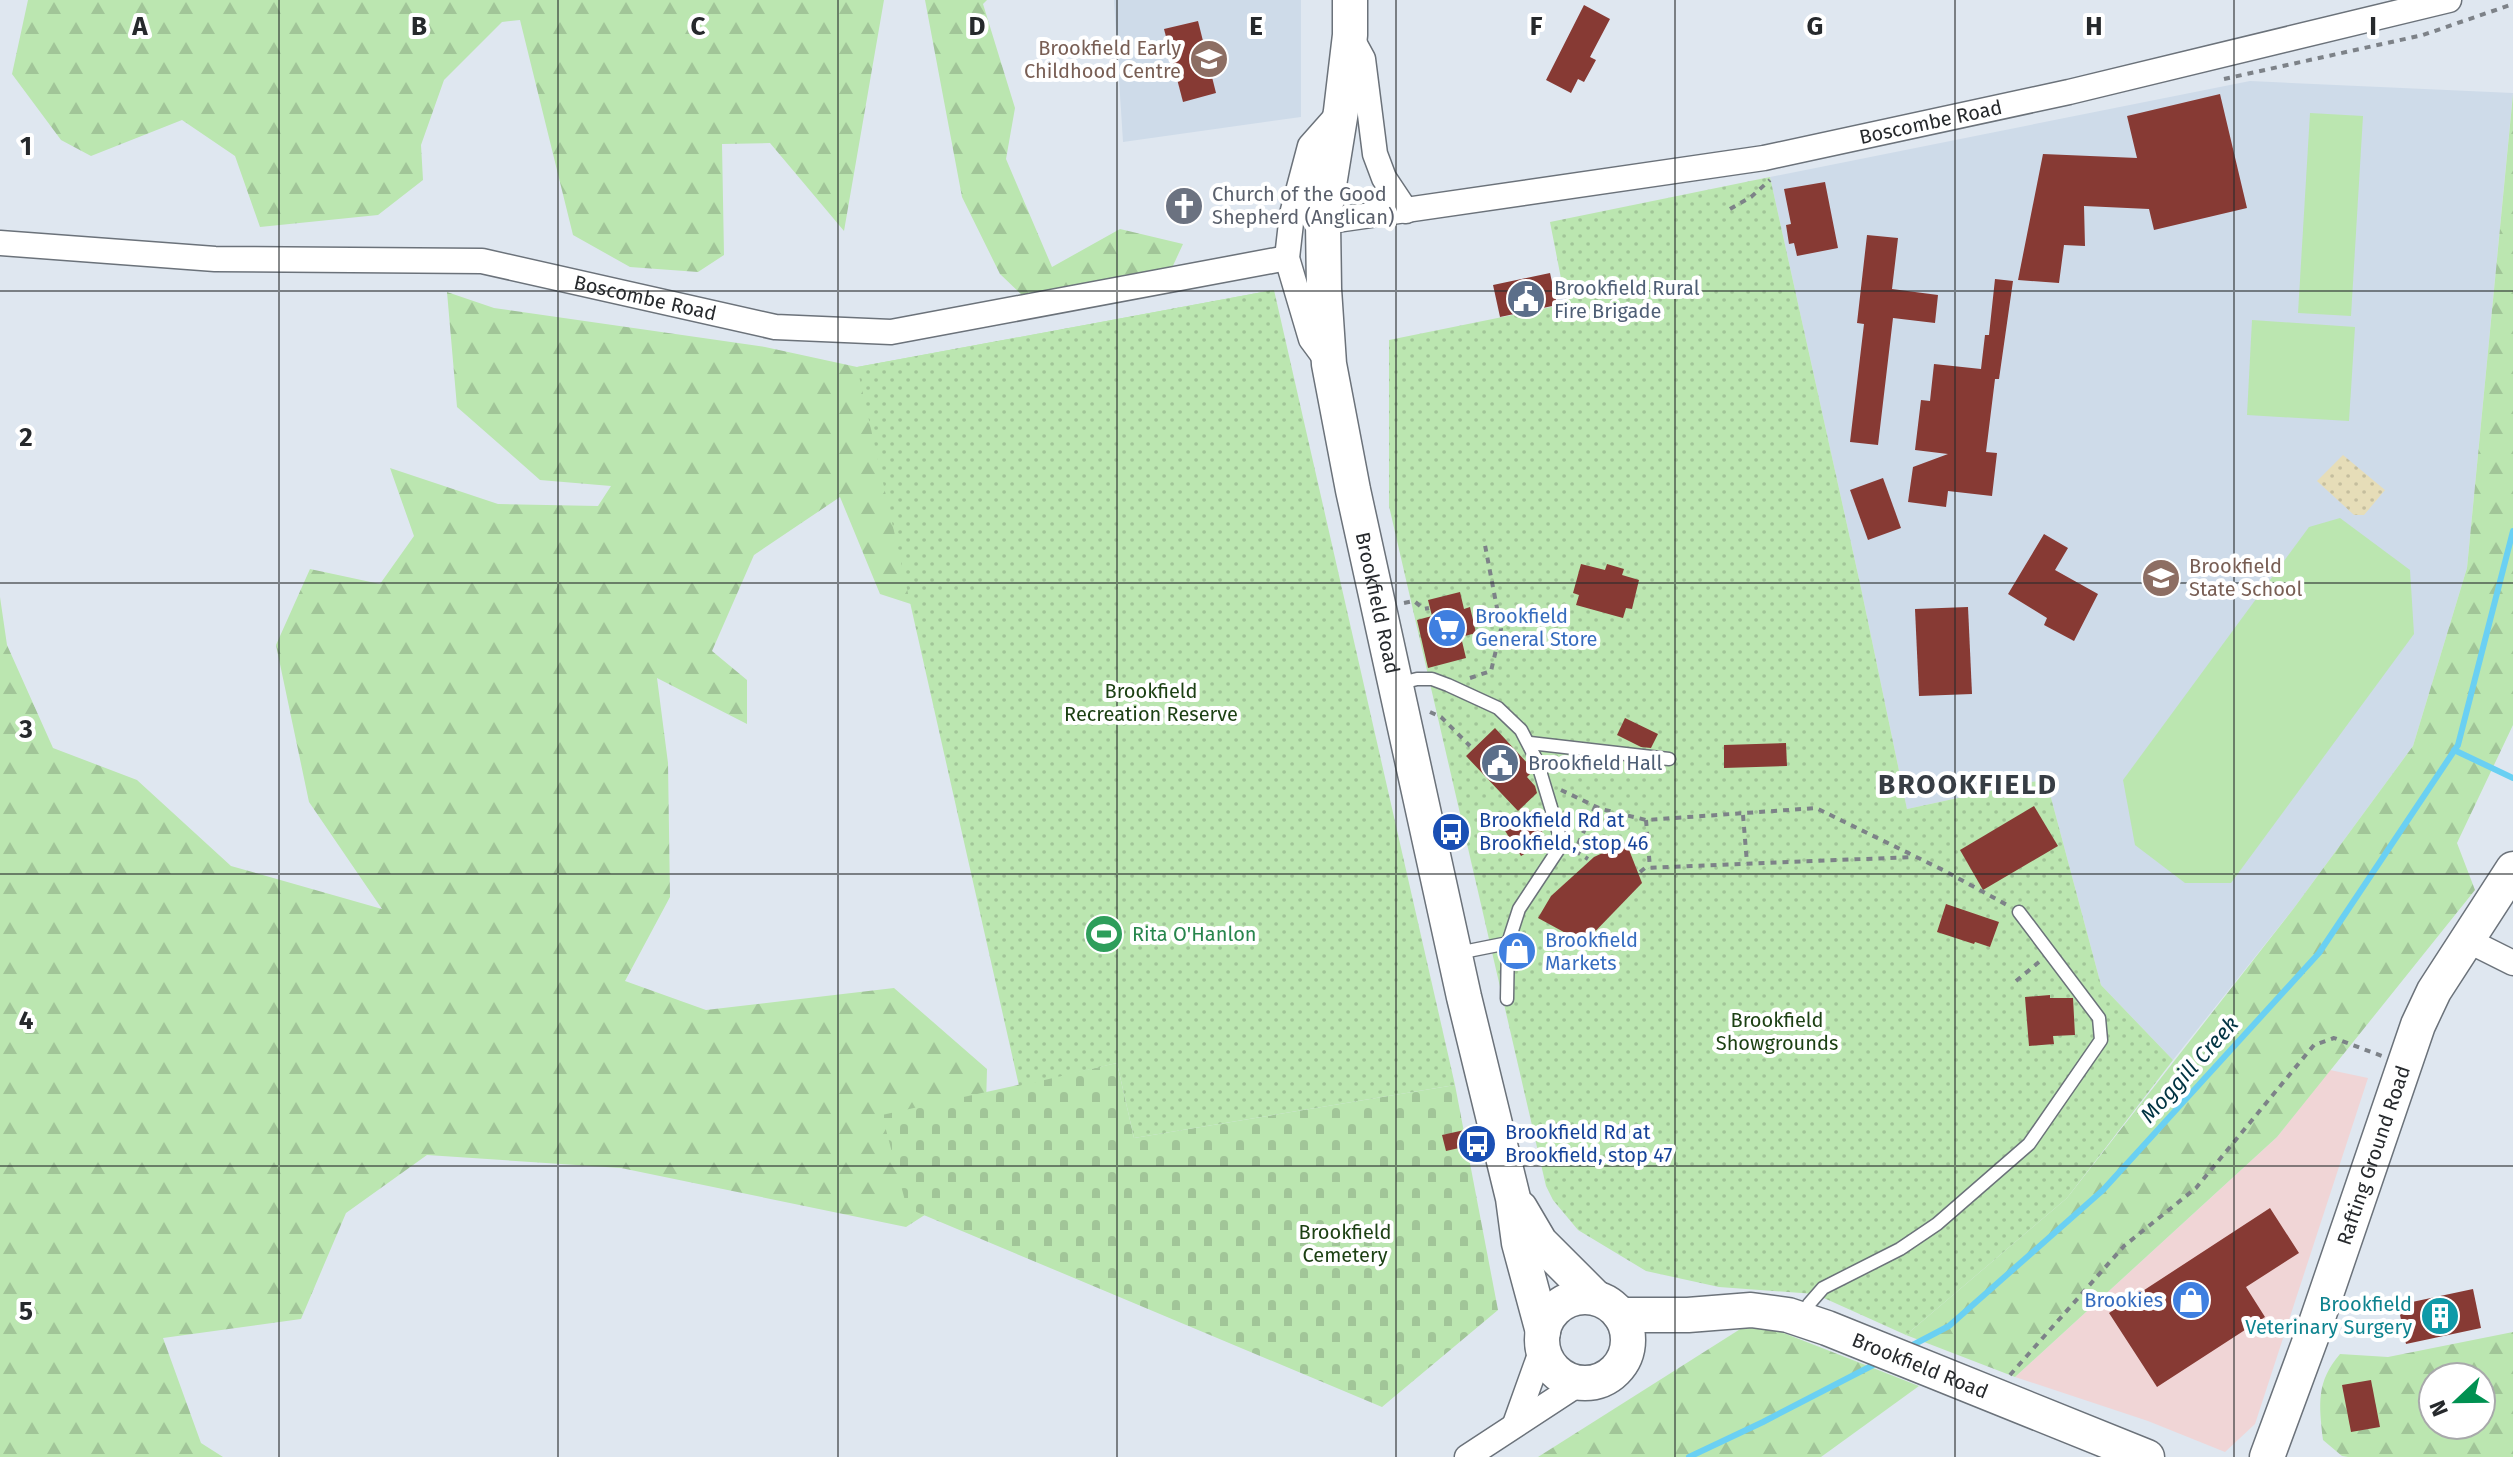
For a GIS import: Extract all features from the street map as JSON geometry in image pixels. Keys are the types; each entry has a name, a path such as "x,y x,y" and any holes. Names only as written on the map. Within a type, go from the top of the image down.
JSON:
{"main road":[{"name":"Brookfield Road","path":"1350,0 1350,35 1341,111 1323,222 1329,364 1353,490 1455,953 1513,1198 1519,1243 1543,1339"},
{"name":"Rafting Ground Road","path":"2267,1457 2312,1335 2402,1066 2434,991 2513,869"},
{"name":"Brookfield Road","path":"1513,1198 1540,1242 1615,1318 1751,1310 1788,1315 2147,1457"},
{"path":"1582,1297 1615,1318 1625,1356 1618,1368 1607,1377 1580,1383 1555,1371 1547,1359 1543,1339 1548,1319 1557,1308 1569,1300 1582,1297"}],"street":[{"name":"Boscombe Road","path":"1323,222 1764,158 2069,92 2449,0"},
{"path":"1350,35 1363,59 1375,154 1384,178 1406,211"},
{"path":"1329,364 1311,339 1287,258 1292,214 1310,146 1341,111"},
{"name":"Boscombe Road","path":"0,243 215,259 482,261 775,327 891,332 1287,258"},
{"path":"2467,940 2513,963"},
{"path":"1515,1424 1543,1339"},
{"path":"1467,1457 1580,1383"}],"lane":[{"path":"1397,684 1432,679 1448,685 1498,708 1530,743 1562,844 1519,909 1508,943 1507,999"},
{"path":"1530,743 1669,759"},
{"path":"1815,1324 1809,1304 1823,1288 1900,1249 1937,1224 2029,1144 2101,1040 2099,1018 2019,912"},
{"path":"1455,953 1508,943"}],"path":[{"path":"1730,209 1751,197 1771,179"},
{"path":"1448,685 1491,671 1501,629 1484,540"},
{"path":"1402,604 1414,601 1424,609 1429,608"},
{"path":"1424,709 1441,717 1470,746"},
{"path":"1541,781 1595,807 1646,820 1816,808 2019,912"},
{"path":"1575,851 1595,807"},
{"path":"1743,815 1747,863"},
{"path":"1646,820 1650,868"},
{"path":"1640,872 1650,868 1915,857"},
{"path":"2016,981 2050,952"},
{"path":"2006,1380 2124,1246 2196,1188 2314,1045 2334,1038 2402,1066"}],"shaded area":[{"name":"Brookfield Early Childhood Centre","path":"1114,0 1301,0 1301,117 1123,142"},
{"name":"Brookfield State School","path":"2250,81 2513,93 2467,568 2413,746 2294,908 2173,1060 2101,985 2046,779 1907,809 1770,177"},
{"path":"2330,1070 2368,1078 2255,1424 2225,1452 2148,1421 2015,1377 2277,1137"}],"green space":[{"path":"28,0 884,0 844,231 770,143 722,144 724,255 698,272 630,267 573,235 520,20 502,22 444,80 421,145 423,180 378,215 260,227 235,156 182,120 91,156 61,140 12,74"},
{"path":"925,0 987,0 983,4 1015,108 1006,159 1052,267 1120,229 1183,244 1171,270 1024,297 1000,274 962,197"},
{"path":"2513,94 2513,725 2457,843 2475,890 2277,1137 2015,1377 1906,1335 2067,1198 2294,908 2413,746 2467,568"},
{"path":"2310,113 2363,116 2351,316 2298,313"},
{"name":"Brookfield Showgrounds","path":"1770,177 1907,809 2046,779 2101,985 2173,1060 2067,1198 1906,1335 1815,1294 1719,1287 1646,1271 1578,1230 1553,1200 1546,1186 1389,506 1389,340 1566,304 1550,222"},
{"path":"1274,290 994,631 880,594 840,497 754,555 712,651 747,680 747,724 657,678 668,763 670,897 625,981 706,1010 894,988 987,1069 984,1177 906,1227 621,1168 427,1155 346,1213 301,1319 163,1338 201,1443 223,1457 0,1457 0,597 7,645 53,748 137,780 231,866 382,909 309,802 276,645 310,569 380,584 414,536 390,468 498,504 598,506 611,486 540,480 457,407 447,292 494,308 765,347 857,367"},
{"name":"Brookfield Recreation Reserve","path":"1274,290 1455,1085 1134,1138 1117,1063 1019,1086 857,367"},
{"path":"2252,320 2355,327 2349,421 2247,415"},
{"path":"2340,518 2410,570 2414,634 2231,883 2185,883 2135,845 2123,780 2309,527"},
{"name":"Brookfield Cemetery","path":"1117,1063 1134,1138 1455,1085 1498,1310 1382,1407 907,1208 882,1115"},
{"path":"1753,1321 1919,1386 1821,1457 1538,1457"},
{"path":"2513,1332 2513,1457 2342,1456 2323,1440 2320,1404 2327,1374 2340,1354 2388,1357"}],"sand":[{"path":"2343,455 2385,490 2364,515 2354,515 2317,481"}],"building":[{"path":"1584,5 1610,19 1590,57 1596,60 1584,82 1578,79 1571,93 1546,80"},
{"path":"1198,21 1216,93 1183,102 1164,29"},
{"path":"2220,94 2247,208 2154,230 2149,209 2084,206 2085,246 2064,245 2059,283 2018,280 2043,154 2137,158 2127,116"},
{"path":"1825,182 1838,248 1797,256 1794,243 1789,244 1786,225 1791,224 1784,189"},
{"name":"Church of the Good Shepherd (Anglican)","path":"1191,187 1198,220 1177,224 1170,191"},
{"path":"1867,235 1898,238 1892,289 1938,295 1935,323 1893,318 1878,445 1850,442 1864,324 1857,323"},
{"name":"Brookfield Rural Fire Brigade","path":"1550,273 1557,305 1500,317 1493,285"},
{"path":"1995,279 2013,281 1999,379 1995,379 1986,452 1997,453 1992,496 1948,491 1946,507 1908,502 1913,467 1948,454 1915,450 1921,400 1930,401 1934,364 1981,369 1985,335 1989,335"},
{"path":"1883,478 1901,528 1868,540 1850,490"},
{"path":"2044,534 2068,548 2055,570 2098,594 2074,641 2044,625 2047,618 2008,594"},
{"path":"1581,564 1605,570 1607,564 1624,569 1622,575 1639,580 1632,609 1626,608 1623,618 1576,605 1579,595 1573,593"},
{"name":"Brookfield General Store","path":"1460,592 1464,609 1470,607 1476,633 1461,637 1466,658 1428,668 1417,620 1432,616 1428,600"},
{"path":"1968,607 1972,694 1919,696 1915,609"},
{"path":"1625,718 1658,734 1651,748 1641,747 1617,735"},
{"name":"Brookfield Hall","path":"1495,728 1529,765 1531,773 1527,777 1537,793 1518,811 1466,756"},
{"path":"1786,743 1787,766 1724,768 1724,745"},
{"path":"2034,806 2058,846 1983,890 1960,850"},
{"path":"1529,810 1547,840 1521,856 1502,826"},
{"path":"1626,842 1642,883 1584,943 1538,918 1551,896 1594,857"},
{"path":"1946,904 1999,922 1990,947 1937,932"},
{"path":"2050,995 2050,998 2073,998 2075,1035 2053,1036 2054,1044 2029,1046 2025,997"},
{"path":"1469,1129 1472,1145 1446,1151 1442,1135"},
{"name":"Brookies","path":"2270,1208 2299,1253 2246,1287 2265,1317 2157,1387 2109,1313"},
{"name":"Brookfield Veterinary Surgery","path":"2473,1289 2481,1328 2406,1344 2398,1305"},
{"path":"2371,1380 2380,1427 2351,1432 2342,1385"}],"waterway":[{"name":"Moggill Creek","path":"1907,1348 1949,1326 2103,1190 2319,953 2458,745 2513,531"},
{"path":"2454,750 2513,778"},
{"name":"Moggill Creek","path":"1689,1457 1879,1362"}],"place":[{"name":"Brookfield Early Childhood Centre","path":"1209,59"},
{"name":"Church of the Good Shepherd (Anglican)","path":"1184,206"},
{"name":"Brookfield Rural Fire Brigade","path":"1526,299"},
{"name":"Brookfield State School","path":"2161,578"},
{"name":"Brookfield General Store","path":"1447,628"},
{"name":"Brookfield Hall","path":"1500,763"},
{"name":"Brookfield Rd at Brookfield, stop 46","path":"1451,832"},
{"name":"Rita O'Hanlon","path":"1104,934"},
{"name":"Brookfield Markets","path":"1517,951"},
{"name":"Brookfield Rd at Brookfield, stop 47","path":"1477,1144"},
{"name":"Brookies","path":"2191,1300"},
{"name":"Brookfield Veterinary Surgery","path":"2440,1316"}],"district":[{"name":"BROOKFIELD","path":"1968,784"}]}
